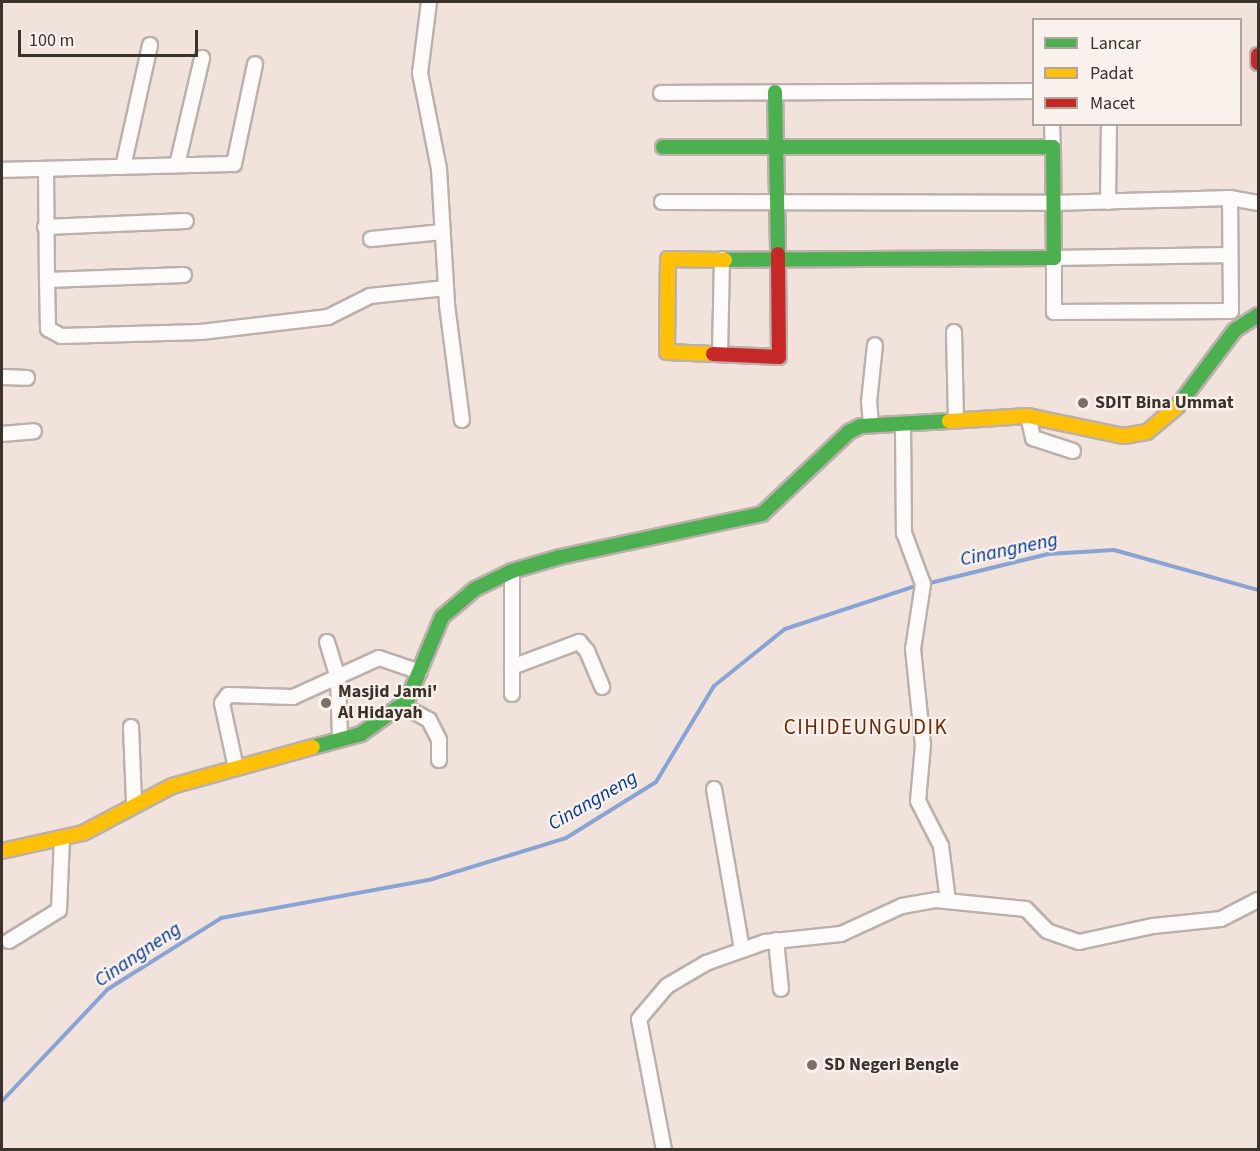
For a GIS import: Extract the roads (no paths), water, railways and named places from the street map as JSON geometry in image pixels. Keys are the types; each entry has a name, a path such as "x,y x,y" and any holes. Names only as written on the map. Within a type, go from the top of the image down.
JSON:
{"street":[{"path":"429,2 420,73 439,170 447,288 462,420"},
{"path":"123,167 150,45"},
{"path":"1258,55 1258,63"},
{"path":"177,165 202,58"},
{"path":"2,170 234,164 255,64"},
{"path":"661,93 1032,91"},
{"path":"775,92 777,148 777,202 778,260 779,357 667,352 669,259 778,260 1230,255"},
{"path":"1052,126 1054,312 1231,311 1230,198"},
{"path":"1108,202 1109,126"},
{"path":"663,147 1053,147"},
{"path":"46,169 48,329 61,336 201,332 328,317 370,296 447,288"},
{"path":"662,202 1053,203 1230,198 1258,203"},
{"path":"45,227 186,221"},
{"path":"371,239 443,232"},
{"path":"720,354 722,259"},
{"path":"47,280 184,275"},
{"path":"2,851 62,839 97,828 134,803 161,790 236,768 321,748 340,738 361,734 410,697 444,614 475,589 512,571 611,544 754,518 770,510 852,430 871,424 1028,416 1102,434 1124,436 1148,432 1175,410 1228,337 1258,315"},
{"path":"954,332 956,420"},
{"path":"871,424 869,402 875,345"},
{"path":"2,377 27,378"},
{"path":"1028,416 1033,438 1073,450"},
{"path":"903,424 904,533 921,574 920,601 913,649 923,745 918,801 941,846 948,901"},
{"path":"2,434 34,431"},
{"path":"512,571 512,694"},
{"path":"327,642 338,677 340,738"},
{"path":"512,667 579,642 587,651 602,687"},
{"path":"236,768 224,697 263,694 293,697 379,658 420,672"},
{"path":"402,705 429,720 439,740 439,760"},
{"path":"131,727 134,803"},
{"path":"714,789 742,949"},
{"path":"9,941 59,910 62,839"},
{"path":"664,1149 639,1026 641,1014 667,986 689,971 742,949 776,940 835,936 902,906 948,901 1026,909 1047,931 1080,942 1153,927 1221,919 1258,900"},
{"path":"776,940 781,989"}],"waterway":[{"name":"Cinangneng","path":"926,584 1048,554 1114,550 1258,590"},
{"name":"Cinangneng","path":"2,1101 108,989 221,918 429,880 566,838 656,782 714,686 785,629 919,585"}],"place":[{"name":"SDIT Bina Ummat","path":"1083,403"},
{"name":"Masjid Jami' Al Hidayah","path":"326,703"},
{"name":"SD Negeri Bengle","path":"812,1065"}],"district":[{"name":"CIHIDEUNGUDIK","path":"866,727"}]}
